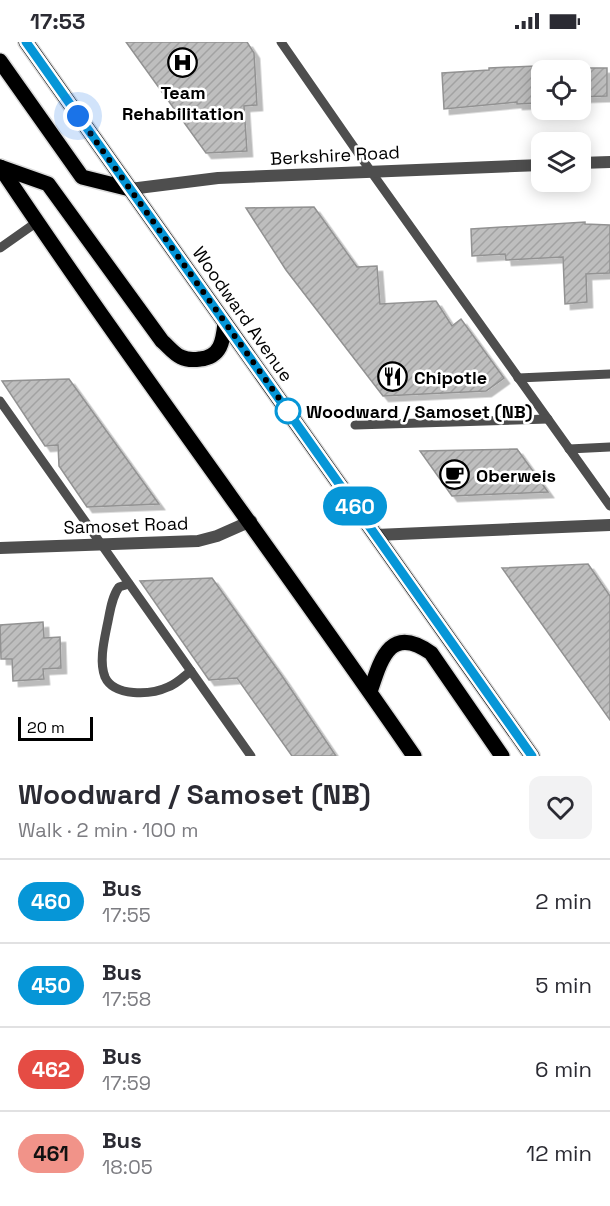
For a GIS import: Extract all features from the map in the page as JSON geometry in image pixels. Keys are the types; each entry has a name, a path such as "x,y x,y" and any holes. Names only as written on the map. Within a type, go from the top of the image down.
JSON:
{"main road":[{"name":"Woodward Avenue","path":"26,42 532,756"},
{"path":"0,60 82,177 130,189"},
{"path":"0,167 414,756"},
{"path":"0,167 48,184 162,341 180,357 193,360 207,358 218,352 223,341 225,323"},
{"path":"370,692 385,652 393,645 404,641 419,645 431,653 502,756"}],"street":[{"path":"591,163 610,162"},
{"name":"Berkshire Road","path":"130,189 218,178 531,166"},
{"name":"Samoset Road","path":"0,548 198,541 217,536 250,522"},
{"path":"375,535 610,525"}],"lane":[{"path":"281,42 610,506"},
{"path":"0,248 37,222"},
{"path":"518,378 610,374"},
{"path":"0,401 251,756"},
{"path":"355,425 548,419"},
{"path":"569,449 610,447"},
{"path":"129,584 119,586 116,591 106,631 103,668 110,684 113,687 137,693 157,691 171,686 191,671"}],"building":[{"path":"126,42 247,42 254,53 257,105 244,106 247,151 206,153"},
{"path":"531,66 531,103 517,104 517,102 444,109 442,73 489,70 489,68"},
{"path":"591,68 607,68 607,96 591,97"},
{"path":"314,207 357,267 377,266 380,304 436,301 452,326 461,319 504,378 486,391 383,396 286,270 246,208"},
{"path":"585,222 585,224 610,225 610,273 586,274 587,302 565,304 563,257 506,260 505,254 472,256 471,229"},
{"path":"69,379 159,504 87,507 59,466 58,445 45,446 2,381"},
{"path":"517,449 548,492 452,496 420,451"},
{"path":"588,564 610,596 610,720 502,568"},
{"path":"212,578 336,756 292,756 237,678 209,680 140,581"},
{"path":"43,622 44,638 60,637 61,668 43,669 44,679 13,681 12,659 1,659 0,625"}],"bus line":[{"name":"460","path":"26,42 532,756"}],"place":[{"name":"Team Rehabilitation","path":"183,63"},
{"name":"Chipotle","path":"393,377"},
{"name":"Woodward / Samoset (NB)","path":"288,411"},
{"name":"Oberweis","path":"455,475"}],"route":[{"path":"78,116 288,411"}]}
